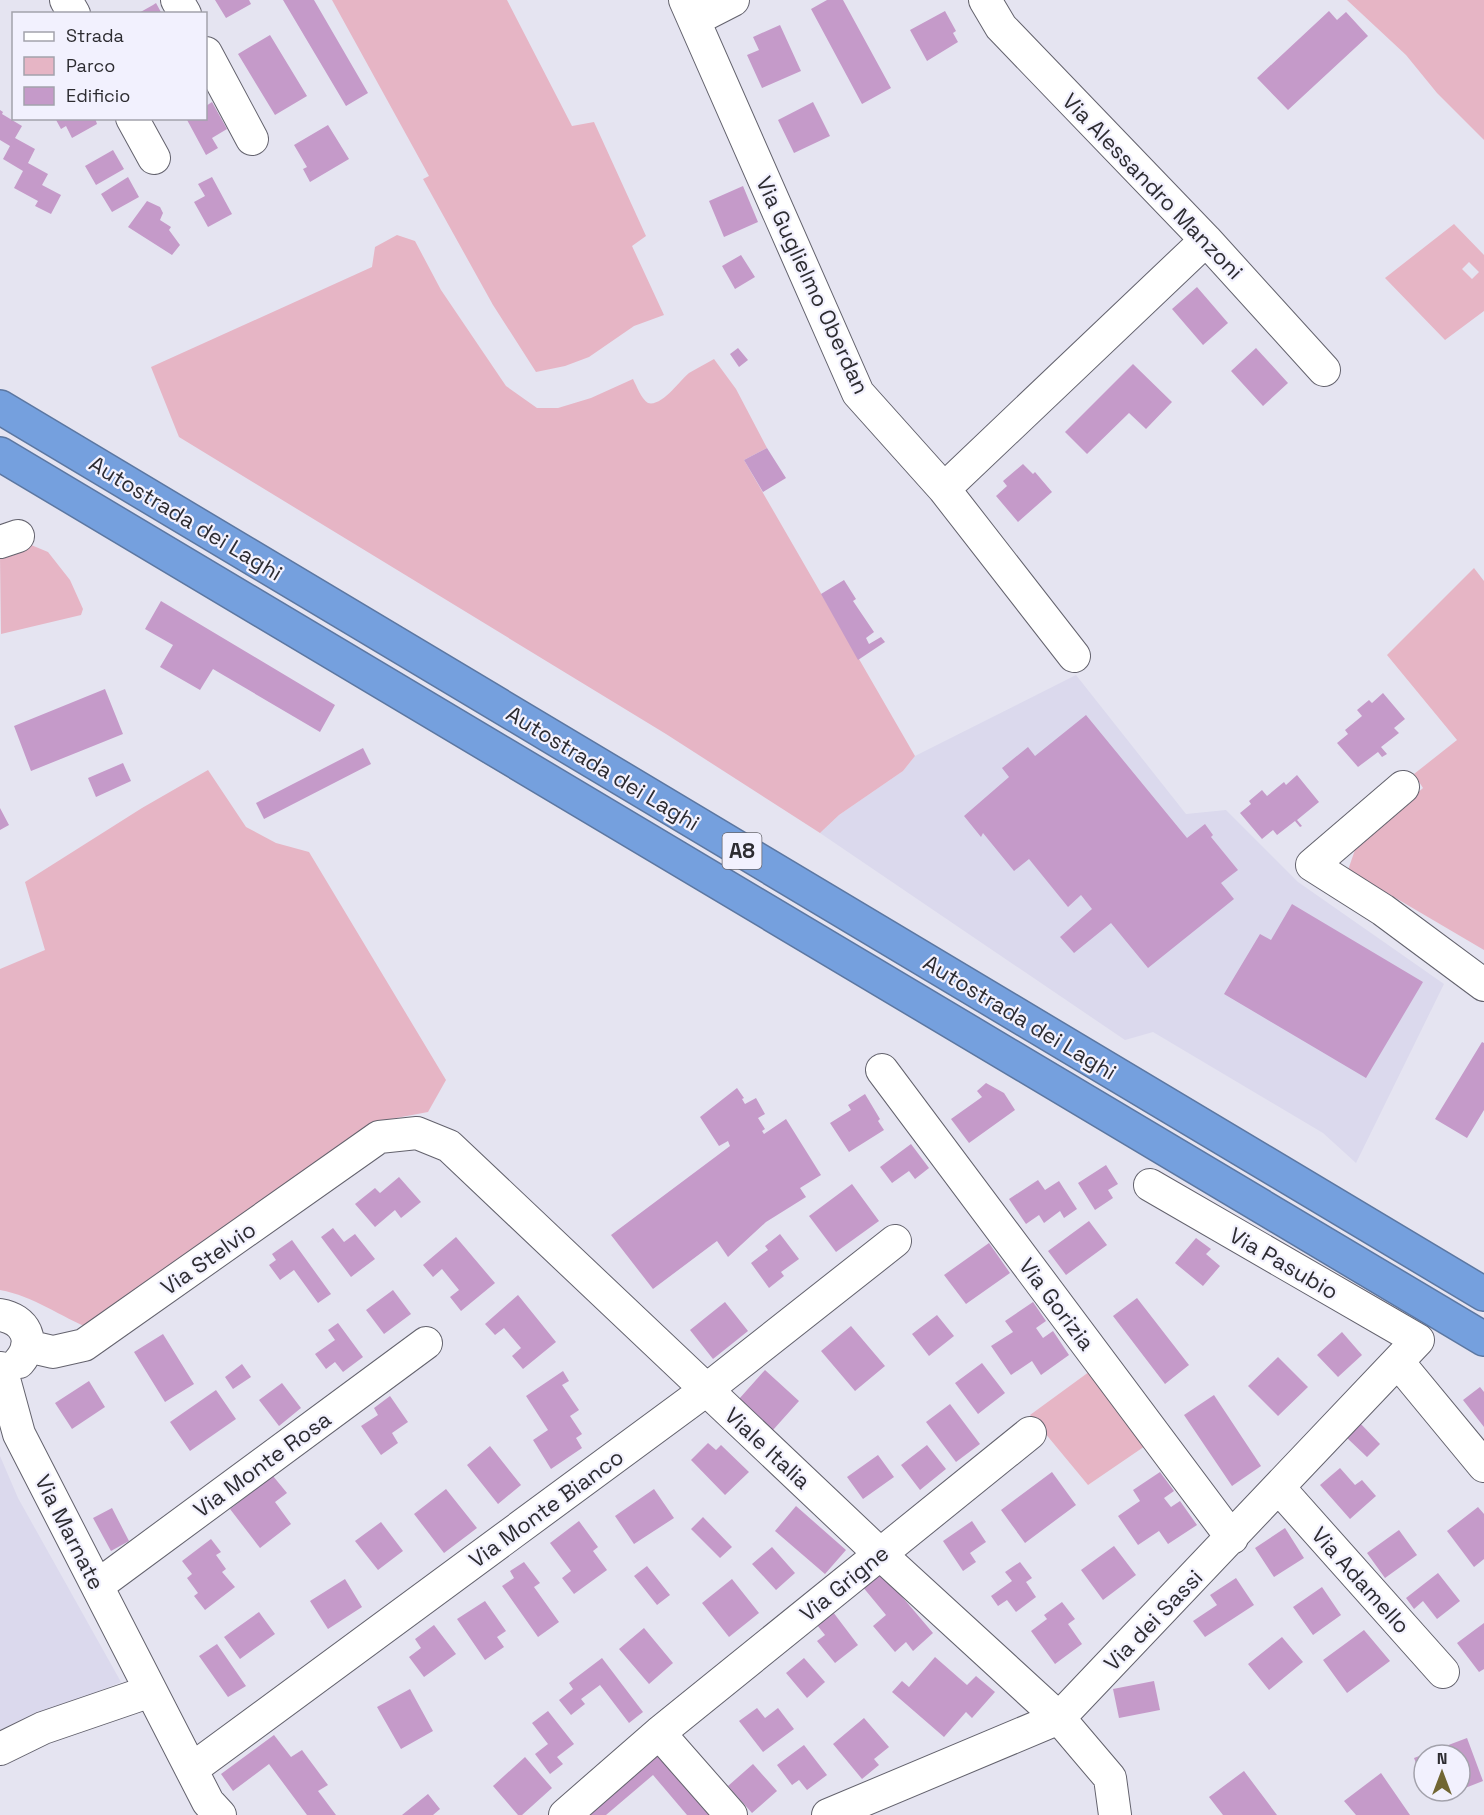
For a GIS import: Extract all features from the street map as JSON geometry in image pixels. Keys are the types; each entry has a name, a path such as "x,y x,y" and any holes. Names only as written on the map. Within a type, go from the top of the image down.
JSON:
{"highway":[{"name":"Autostrada dei Laghi","path":"0,407 1484,1294"},
{"name":"Autostrada dei Laghi","path":"0,454 1484,1339"}],"street":[{"path":"689,10 733,0"},
{"name":"Via Alessandro Manzoni","path":"985,0 1001,27 1206,240 1324,370"},
{"name":"Via Guglielmo Oberdan","path":"689,10 858,393 944,489 1074,656"},
{"path":"207,55 252,139"},
{"path":"133,120 154,158"},
{"path":"944,489 1206,240"},
{"path":"1403,787 1312,865 1383,910 1484,985"},
{"name":"Via Gorizia","path":"882,1070 1232,1538"},
{"name":"Viale Italia","path":"379,1137 417,1133 448,1146 879,1554 1059,1718 1110,1778 1115,1815"},
{"name":"Via Stelvio","path":"27,1346 53,1352 84,1345 379,1137"},
{"name":"Via Pasubio","path":"1150,1185 1408,1351"},
{"name":"Via Monte Bianco","path":"192,1769 706,1390 895,1241"},
{"path":"0,1315 20,1323 26,1333 27,1346"},
{"name":"Via Monte Rosa","path":"98,1586 426,1343"},
{"name":"Via Marnate","path":"27,1346 20,1361 10,1367 1,1368 20,1434 208,1802 220,1815"},
{"path":"1408,1351 1484,1466"},
{"name":"Via dei Sassi","path":"828,1815 1059,1718 1408,1351"},
{"name":"Via Grigne","path":"565,1815 659,1733 1030,1433"},
{"name":"Via Adamello","path":"1279,1488 1443,1672"},
{"path":"0,1749 43,1728 151,1691"},
{"path":"659,1733 731,1815"}],"shaded area":[{"path":"1076,675 1186,814 1226,810 1298,882 1444,984 1356,1163 1323,1133 1153,1032 1125,1040 820,833 839,815 903,771 915,756"},
{"path":"0,1456 18,1498 121,1682 0,1732"}],"green space":[{"path":"332,0 507,0 572,126 594,122 646,236 632,246 664,315 634,326 589,357 565,366 536,372 493,305 423,179 429,176"},
{"path":"1347,0 1484,0 1484,140 1437,93 1406,55"},
{"path":"1454,224 1484,255 1484,311 1445,340 1385,278","holes":["1469,262 1479,272 1472,279 1462,269"]},
{"path":"397,235 415,241 441,290 506,386 537,408 558,408 591,398 633,379 644,399 648,403 653,403 665,397 689,373 714,359 736,389 767,448 744,460 915,756 903,771 839,815 820,833 666,734 179,437 151,367 372,267 375,247"},
{"path":"24,542 48,552 70,580 83,609 81,615 1,634 0,556"},
{"path":"1474,568 1484,581 1484,950 1348,870 1356,847 1423,788 1414,774 1457,740 1387,655"},
{"path":"208,770 246,827 276,843 309,852 446,1080 428,1112 375,1122 92,1329 36,1302 0,1290 0,969 45,950 25,882 142,808"},
{"path":"1093,1369 1148,1444 1088,1485 1030,1415"}],"building":[{"path":"215,0 249,0 251,4 226,18"},
{"path":"283,0 314,0 368,93 346,106"},
{"path":"827,0 843,0 891,88 862,104 811,9"},
{"path":"156,3 161,12 141,12"},
{"path":"945,11 956,31 953,33 958,42 927,61 910,30"},
{"path":"1329,11 1337,20 1346,12 1368,36 1288,110 1257,78"},
{"path":"780,25 801,71 762,88 747,55 759,50 753,37"},
{"path":"270,35 307,96 275,115 238,54"},
{"path":"212,102 227,129 212,138 218,148 206,155 187,120 207,120 207,105"},
{"path":"813,102 830,136 794,153 778,120"},
{"path":"0,110 2,114 22,126 15,138 35,149 28,163 48,174 42,185 61,195 51,214 35,206 38,201 14,188 23,171 3,159 10,146 0,140"},
{"path":"56,120 96,120 97,124 72,138 66,126 61,129"},
{"path":"328,125 349,159 310,182 303,169 307,167 294,145"},
{"path":"113,150 124,169 96,185 85,166"},
{"path":"128,177 139,197 112,212 101,194"},
{"path":"212,177 232,214 208,227 194,202 205,196 198,184"},
{"path":"743,186 758,222 724,237 709,201"},
{"path":"147,201 160,207 163,213 160,220 171,227 169,230 180,245 172,255 128,227"},
{"path":"741,255 755,277 735,289 722,266"},
{"path":"1197,287 1228,323 1203,345 1172,309"},
{"path":"738,348 748,360 739,367 730,354"},
{"path":"1256,348 1288,383 1263,406 1231,371"},
{"path":"1133,364 1172,402 1146,429 1129,413 1087,454 1065,432"},
{"path":"767,448 786,478 763,492 744,460"},
{"path":"1023,464 1033,474 1035,472 1052,492 1018,522 996,496 1007,486 1003,481"},
{"path":"844,580 856,599 853,601 874,632 866,638 869,644 881,637 885,642 858,660 821,594"},
{"path":"161,601 335,705 320,732 213,669 200,690 160,667 173,645 145,629"},
{"path":"105,689 123,734 31,771 14,726"},
{"path":"1383,693 1405,719 1394,728 1399,733 1381,747 1387,754 1382,757 1378,752 1358,767 1337,743 1348,734 1345,730 1362,716 1357,710 1369,700 1372,703"},
{"path":"1086,715 1187,838 1205,824 1213,835 1211,837 1238,870 1221,883 1234,899 1148,968 1111,923 1074,953 1060,937 1092,909 1081,895 1068,907 1029,859 1014,871 983,833 981,837 964,816 1009,777 1002,768 1028,747 1035,756"},
{"path":"363,748 371,764 264,819 256,803"},
{"path":"123,763 131,781 96,797 88,778"},
{"path":"1297,775 1319,802 1297,820 1302,826 1300,827 1295,821 1277,835 1273,830 1262,839 1240,813 1262,790 1267,796 1284,782 1286,785"},
{"path":"0,808 9,825 0,830"},
{"path":"1292,904 1423,982 1366,1078 1224,994 1260,934 1271,940"},
{"path":"1482,1042 1484,1043 1484,1110 1467,1138 1435,1119"},
{"path":"986,1083 1004,1093 1015,1110 969,1143 951,1119 982,1097 977,1091"},
{"path":"737,1088 745,1104 756,1098 765,1114 758,1118 765,1129 762,1131 764,1134 786,1119 821,1175 800,1188 806,1197 766,1222 728,1257 717,1241 653,1289 611,1235 730,1146 728,1141 719,1146 700,1117"},
{"path":"865,1094 884,1130 849,1152 830,1123 851,1110 848,1105"},
{"path":"911,1144 929,1168 915,1179 909,1171 892,1183 880,1167"},
{"path":"1106,1165 1118,1184 1108,1190 1113,1198 1095,1210 1078,1183"},
{"path":"399,1177 421,1202 401,1218 395,1210 375,1227 355,1204 375,1188 380,1193"},
{"path":"1038,1180 1045,1190 1059,1181 1077,1209 1064,1218 1060,1211 1044,1223 1039,1215 1026,1224 1009,1199"},
{"path":"852,1184 879,1221 836,1252 809,1216"},
{"path":"1089,1221 1107,1245 1066,1275 1048,1251"},
{"path":"333,1228 344,1242 355,1234 375,1259 351,1277 321,1237"},
{"path":"780,1234 799,1259 781,1272 784,1276 769,1288 751,1263 768,1250 765,1246"},
{"path":"456,1237 495,1283 461,1311 450,1297 459,1290 442,1269 433,1277 423,1265"},
{"path":"1196,1238 1211,1249 1206,1254 1220,1266 1203,1286 1175,1263"},
{"path":"292,1240 331,1294 318,1303 294,1270 280,1280 269,1265 276,1260 272,1254"},
{"path":"989,1243 1010,1273 966,1304 944,1275"},
{"path":"393,1290 411,1314 384,1334 366,1310"},
{"path":"518,1295 556,1342 523,1369 512,1356 521,1348 504,1328 495,1335 485,1324"},
{"path":"1137,1298 1189,1365 1165,1384 1113,1316"},
{"path":"725,1302 748,1331 713,1359 690,1330"},
{"path":"1033,1302 1046,1321 1036,1328 1043,1338 1053,1331 1069,1355 1041,1375 1032,1361 1011,1375 991,1346 1013,1332 1005,1321"},
{"path":"937,1315 954,1336 929,1356 912,1334"},
{"path":"338,1323 363,1357 343,1372 335,1362 326,1369 315,1354 335,1340 328,1330"},
{"path":"851,1326 885,1366 855,1391 821,1351"},
{"path":"1342,1332 1362,1355 1338,1377 1317,1355"},
{"path":"163,1334 194,1384 165,1402 134,1352"},
{"path":"1278,1357 1308,1387 1278,1416 1248,1386"},
{"path":"982,1363 1005,1393 978,1414 955,1383"},
{"path":"242,1364 251,1377 233,1389 225,1377"},
{"path":"765,1370 799,1401 773,1430 739,1399"},
{"path":"563,1371 569,1381 562,1385 579,1410 570,1416 582,1434 576,1438 582,1448 551,1469 533,1440 548,1430 526,1396"},
{"path":"89,1381 105,1407 72,1429 55,1403"},
{"path":"282,1383 301,1408 279,1426 259,1400"},
{"path":"1480,1387 1484,1392 1484,1427 1463,1400"},
{"path":"216,1390 236,1419 190,1451 170,1422"},
{"path":"1214,1395 1261,1466 1232,1486 1184,1415"},
{"path":"390,1396 408,1422 392,1433 398,1443 381,1455 361,1426 378,1415 374,1408"},
{"path":"950,1404 980,1444 956,1462 926,1422"},
{"path":"1360,1423 1380,1444 1367,1457 1346,1437"},
{"path":"708,1443 716,1450 721,1445 749,1472 725,1495 691,1460"},
{"path":"927,1445 946,1469 920,1490 901,1465"},
{"path":"490,1446 521,1485 498,1504 467,1465"},
{"path":"878,1455 894,1477 863,1499 847,1477"},
{"path":"1340,1468 1355,1485 1362,1480 1376,1496 1350,1519 1320,1485"},
{"path":"1052,1472 1076,1505 1025,1543 1001,1510"},
{"path":"1160,1472 1174,1491 1164,1498 1171,1507 1180,1501 1197,1525 1168,1544 1159,1531 1138,1545 1118,1516 1140,1501 1133,1490"},
{"path":"273,1476 287,1493 275,1502 291,1524 260,1548 230,1509"},
{"path":"446,1489 477,1528 444,1553 414,1514"},
{"path":"654,1489 674,1518 634,1544 615,1516"},
{"path":"796,1506 846,1550 825,1574 775,1531"},
{"path":"1478,1507 1484,1514 1484,1559 1474,1567 1447,1531"},
{"path":"112,1508 129,1541 111,1551 93,1518"},
{"path":"703,1517 732,1547 720,1558 691,1529"},
{"path":"579,1521 598,1547 593,1551 607,1570 574,1594 562,1578 571,1571 550,1543"},
{"path":"972,1521 986,1542 970,1553 976,1562 963,1571 943,1541"},
{"path":"381,1522 403,1551 378,1570 355,1541"},
{"path":"1285,1528 1304,1558 1274,1577 1255,1548"},
{"path":"1399,1530 1417,1555 1385,1578 1367,1553"},
{"path":"211,1539 221,1552 216,1555 226,1569 222,1572 235,1587 205,1610 194,1596 198,1593 187,1578 192,1574 182,1561"},
{"path":"1114,1546 1136,1575 1103,1600 1081,1570"},
{"path":"772,1547 795,1573 776,1590 752,1564"},
{"path":"524,1562 540,1583 534,1587 559,1622 538,1637 502,1586 514,1578 510,1571"},
{"path":"1020,1562 1032,1578 1026,1582 1036,1597 1016,1612 1007,1600 998,1606 991,1596 1012,1581 1005,1572"},
{"path":"647,1566 670,1595 657,1605 634,1576"},
{"path":"880,1571 933,1633 913,1651 906,1642 895,1652 873,1626 886,1615 862,1586"},
{"path":"1438,1573 1460,1601 1437,1619 1423,1601 1414,1609 1406,1598"},
{"path":"1236,1578 1254,1605 1205,1637 1193,1621 1217,1605 1210,1595"},
{"path":"345,1579 362,1607 328,1629 310,1601"},
{"path":"732,1579 759,1613 729,1637 702,1603"},
{"path":"1322,1587 1341,1615 1313,1635 1293,1607"},
{"path":"485,1601 506,1631 497,1637 504,1647 485,1660 457,1619"},
{"path":"1062,1602 1075,1619 1068,1624 1082,1644 1055,1664 1031,1631 1047,1619 1044,1615"},
{"path":"259,1612 275,1634 240,1659 224,1637"},
{"path":"833,1612 858,1645 835,1663 817,1641 825,1635 817,1625"},
{"path":"1484,1623 1484,1669 1479,1672 1457,1643"},
{"path":"434,1625 456,1654 424,1677 409,1657 421,1648 415,1639"},
{"path":"644,1628 673,1663 649,1684 619,1649"},
{"path":"1364,1630 1390,1661 1347,1693 1323,1660"},
{"path":"1282,1637 1303,1662 1269,1690 1248,1664"},
{"path":"217,1644 246,1686 228,1697 199,1656"},
{"path":"935,1657 967,1685 976,1676 995,1692 972,1718 966,1712 944,1737 892,1692 902,1681 909,1687"},
{"path":"602,1658 643,1712 629,1723 600,1685 581,1699 585,1704 571,1715 559,1700 573,1689 569,1683"},
{"path":"804,1658 825,1682 807,1698 786,1673"},
{"path":"1154,1681 1160,1710 1119,1718 1113,1689"},
{"path":"410,1689 433,1731 401,1749 377,1707"},
{"path":"757,1708 765,1718 778,1708 794,1729 763,1752 739,1721"},
{"path":"548,1711 574,1744 557,1757 563,1764 550,1774 535,1754 548,1744 532,1723"},
{"path":"864,1718 889,1747 874,1759 879,1765 862,1779 833,1744"},
{"path":"274,1735 291,1757 302,1750 328,1785 318,1791 336,1815 307,1815 269,1764 233,1791 221,1774"},
{"path":"1467,1738 1469,1743 1454,1743"},
{"path":"804,1745 827,1775 807,1790 799,1780 792,1785 777,1765"},
{"path":"656,1750 711,1815 687,1815 653,1775 606,1815 578,1815"},
{"path":"1472,1751 1483,1781 1472,1785"},
{"path":"525,1757 552,1788 522,1815 518,1815 493,1786"},
{"path":"753,1764 777,1791 752,1813 728,1786"},
{"path":"1244,1771 1277,1815 1223,1815 1209,1797"},
{"path":"1381,1773 1410,1815 1356,1815 1344,1801"},
{"path":"428,1794 440,1809 433,1815 402,1815"}]}
